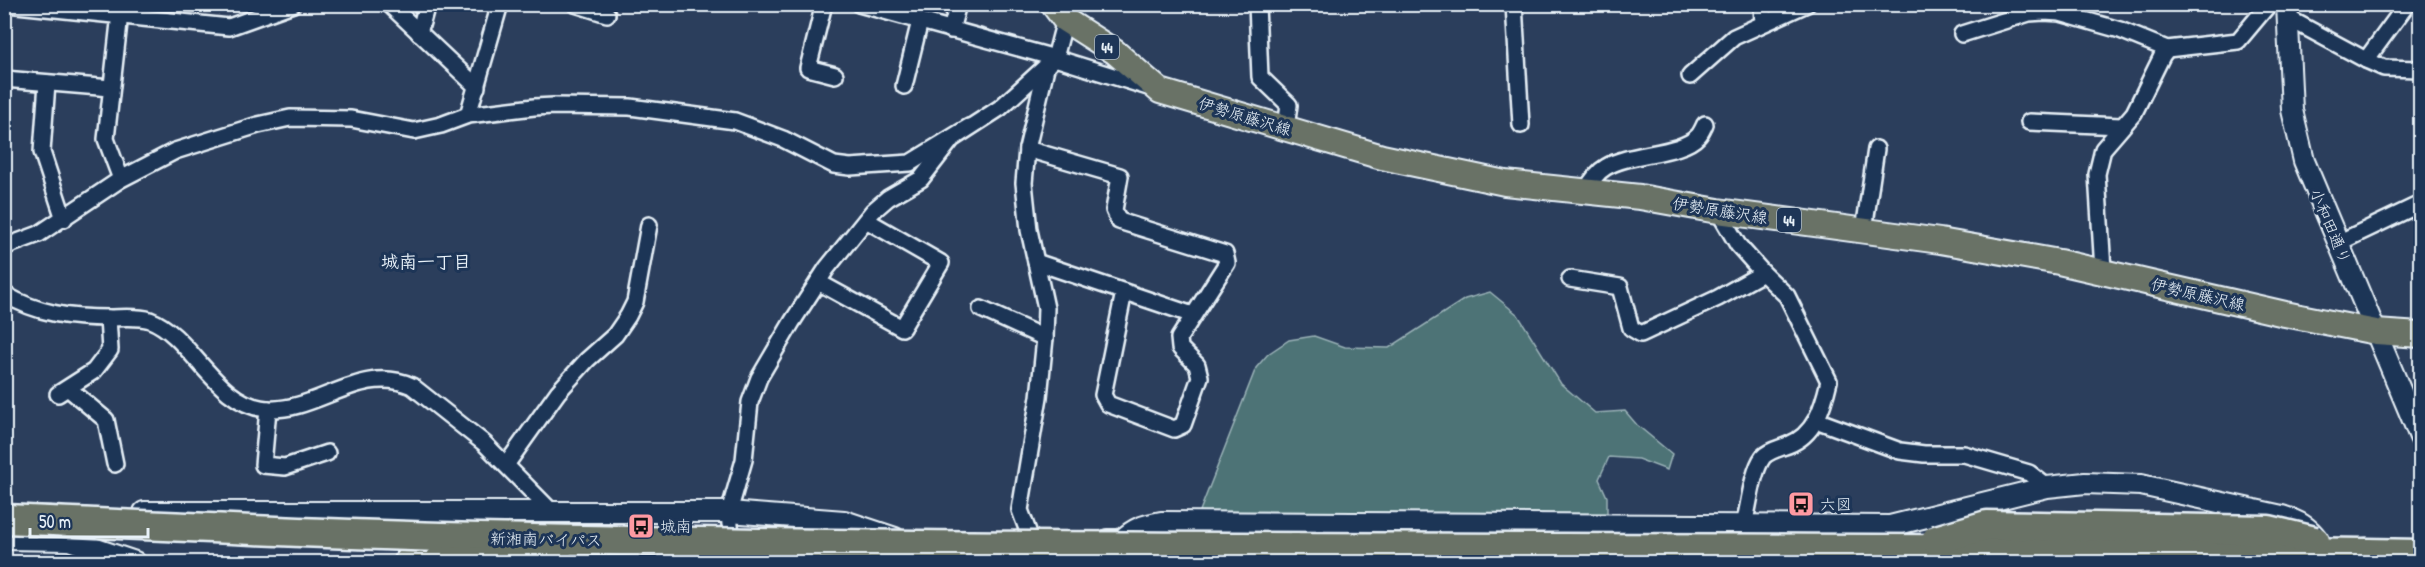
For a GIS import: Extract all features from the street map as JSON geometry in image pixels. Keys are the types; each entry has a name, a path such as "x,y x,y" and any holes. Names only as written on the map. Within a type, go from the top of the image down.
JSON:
{"highway":[{"name":"新湘南バイパス","path":"4,519 440,537 850,544 1734,550 1908,548 1987,525 2080,526 2269,530 2375,558"},
{"path":"2375,558 2421,554"},
{"name":"新湘南バイパス","path":"410,562 559,562"}],"main road":[{"name":"伊勢原藤沢線","path":"1059,12 1115,52 1160,91 1382,157 1505,183 1680,203 1718,211 1864,230 2103,270 2204,296 2376,332 2421,335"}],"street":[{"path":"7,4 120,10 229,27 293,4"},
{"path":"388,4 477,87"},
{"path":"419,33 427,4"},
{"path":"468,115 500,4"},
{"path":"575,4 607,14"},
{"path":"824,4 808,68 835,75"},
{"path":"859,4 951,30 1050,63 1160,91"},
{"path":"951,30 958,4"},
{"path":"1257,4 1260,77 1289,105 1286,128"},
{"path":"1514,4 1521,125"},
{"path":"1762,4 1763,23"},
{"path":"1690,76 1734,37 1807,4"},
{"path":"1962,34 2029,13 2052,12 2120,30 2167,49 2238,41 2269,4"},
{"path":"2366,60 2407,4"},
{"path":"120,10 106,139 120,179"},
{"path":"2288,11 2366,60 2384,68 2421,69"},
{"name":"小和田通り","path":"2288,11 2290,87 2296,134 2307,169 2421,437"},
{"path":"1036,551 1020,510 1020,498 1039,397 1046,308 1025,206 1024,183 1027,149 1050,63 1059,12"},
{"path":"904,86 920,21"},
{"path":"2103,270 2098,167 2103,149 2133,113 2167,49"},
{"path":"4,247 24,241 64,219 120,179 175,151 270,121 290,118 336,118 414,131 441,125 468,115 554,105 613,105 735,121 783,139 834,165 850,167 910,163 1000,108 1050,63"},
{"path":"4,79 111,88"},
{"path":"47,83 42,152 64,219"},
{"path":"2029,122 2121,126"},
{"path":"1585,192 1592,180 1605,167 1632,157 1686,145 1698,137 1705,124"},
{"path":"733,562 729,512 744,460 754,389 826,268 880,203 921,179 952,139 969,127"},
{"path":"1027,149 1120,176 1114,210 1119,220 1225,254 1227,263 1179,338 1180,348 1197,365 1200,377 1183,425 1174,429 1108,404 1103,395 1124,292"},
{"path":"1864,230 1876,149"},
{"path":"2338,243 2421,204"},
{"path":"1718,211 1738,245 1762,273 1787,296 1828,381 1825,399 1816,420 1798,442 1765,454 1758,465 1744,525"},
{"path":"818,282 902,328 941,263 866,220"},
{"path":"506,465 558,392 587,360 615,335 628,316 635,302 649,225"},
{"path":"1036,262 1193,315"},
{"path":"1570,279 1620,287 1631,328 1641,334 1718,298 1762,273"},
{"path":"4,294 39,310 55,314 149,320 169,333 226,391 253,406 268,409 302,403 355,384 382,379 392,379 411,386 469,431 553,513"},
{"path":"981,309 1045,338"},
{"path":"108,318 110,350 94,371 64,392 106,420 115,464"},
{"path":"268,409 263,465 285,467 327,453"},
{"path":"1816,420 1900,451 1924,454 1964,454 2029,472 2047,487"},
{"path":"69,540 115,512 729,512 844,521 893,538 1036,551 1122,540 1131,530 1145,524 1161,522 1890,526 2064,484 2141,485 2282,516 2298,521 2311,530 2326,551 2336,558 2375,558"},
{"path":"523,562 525,513"},
{"path":"1205,562 1208,522"},
{"path":"4,539 69,540 135,562"},
{"path":"962,562 973,550 1189,551 1205,562"}],"green space":[{"path":"1490,292 1518,315 1561,384 1595,413 1625,411 1637,425 1672,454 1667,470 1638,459 1609,457 1599,479 1607,497 1607,517 1209,516 1200,511 1256,368 1268,354 1289,340 1314,336 1345,347 1389,348 1465,299"}],"place":[{"name":"六図","path":"1801,504"},
{"name":"城南","path":"641,526"}],"district":[{"name":"城南一丁目","path":"426,261"}]}
